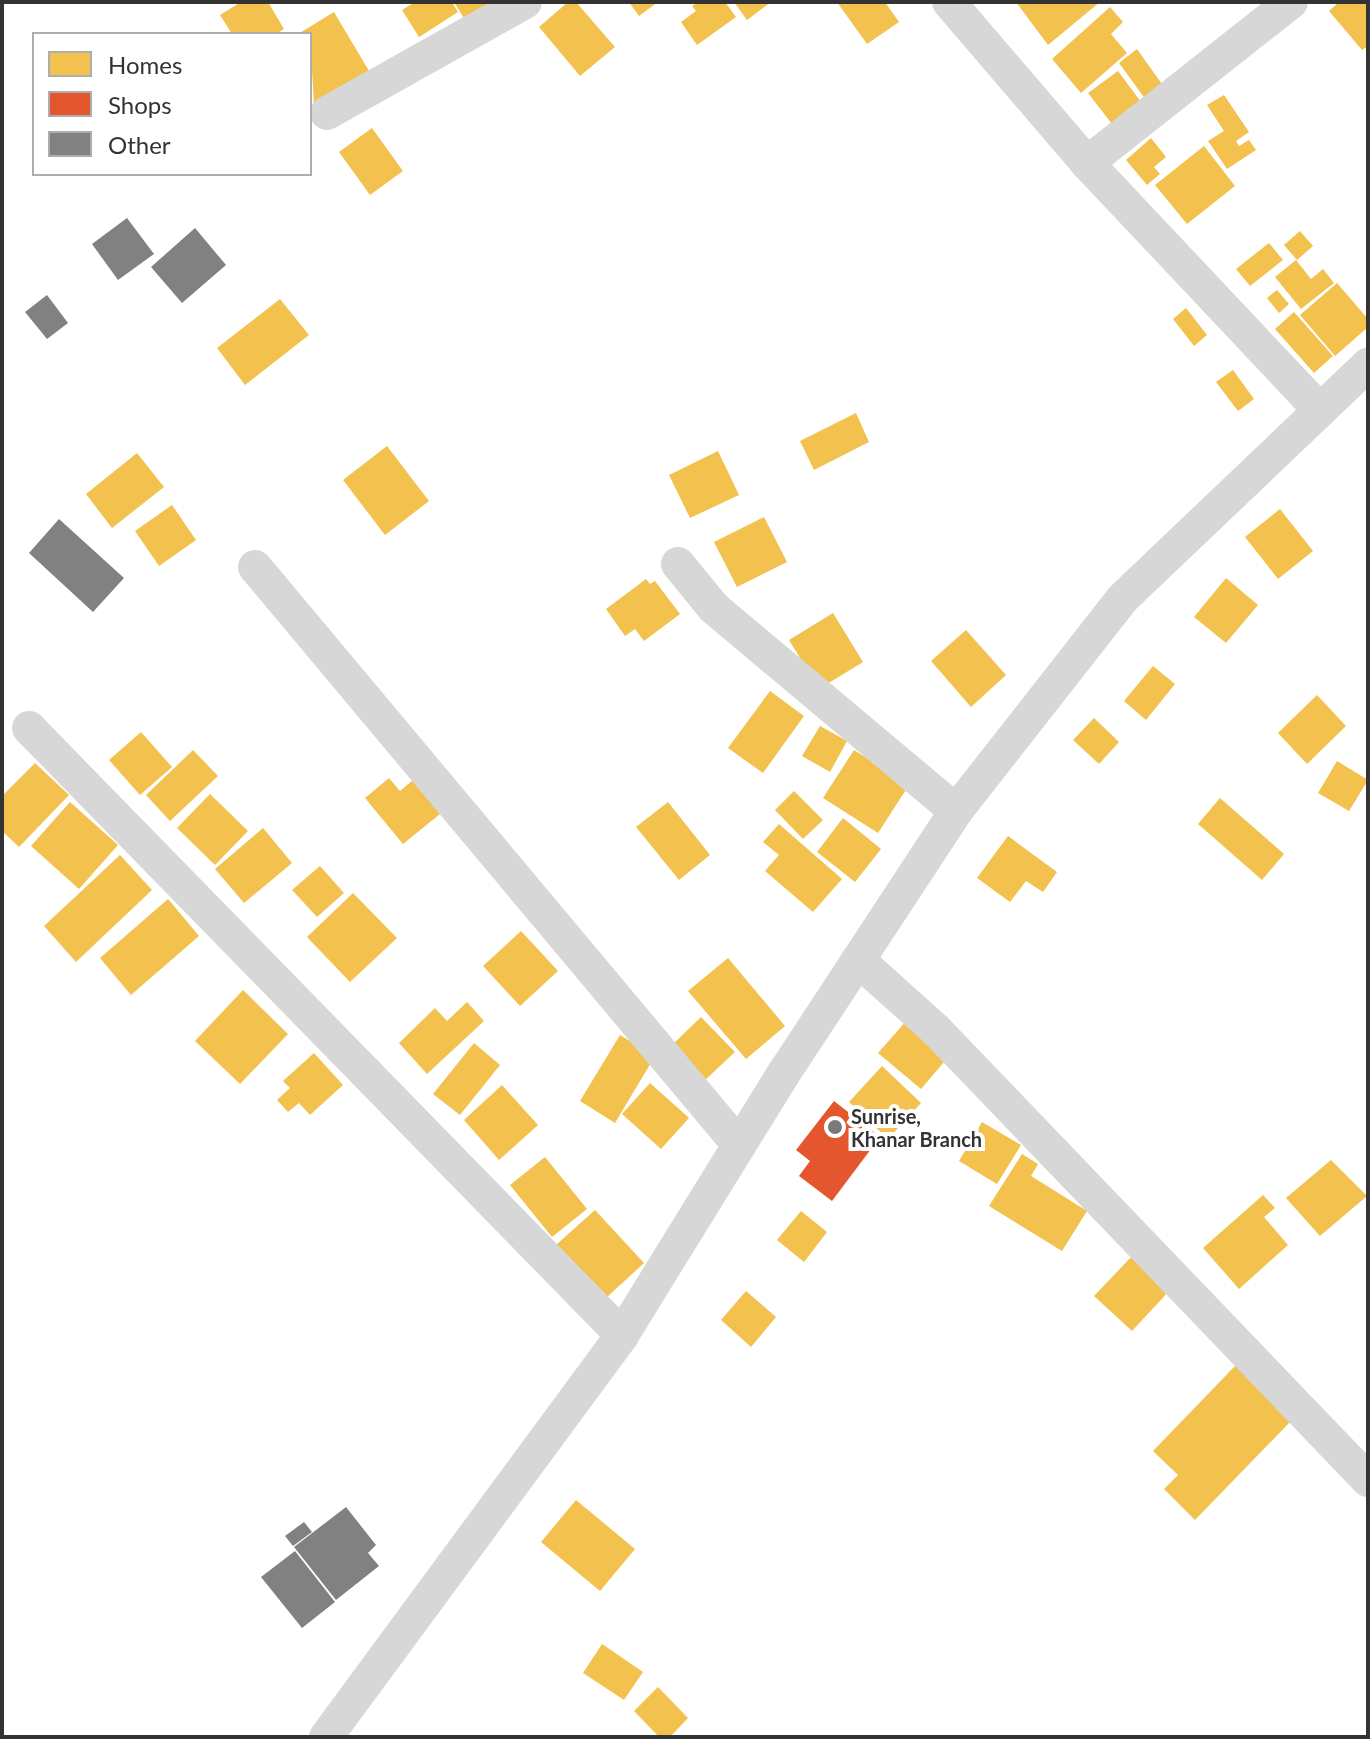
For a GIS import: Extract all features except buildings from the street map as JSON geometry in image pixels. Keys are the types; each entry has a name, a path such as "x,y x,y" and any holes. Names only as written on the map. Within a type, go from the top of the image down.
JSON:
{"street":[{"path":"327,113 525,2"},
{"path":"949,2 1087,163 1318,408"},
{"path":"1087,163 1291,2"},
{"path":"326,1737 622,1335 739,1145 956,811 1122,599 1318,408 1368,365"},
{"path":"678,564 714,608 956,811"},
{"path":"255,567 739,1145"},
{"path":"29,728 622,1335"},
{"path":"858,960 958,1053 1368,1480"}],"place":[{"name":"Sunrise, Khanar Branch","path":"835,1127"}]}
